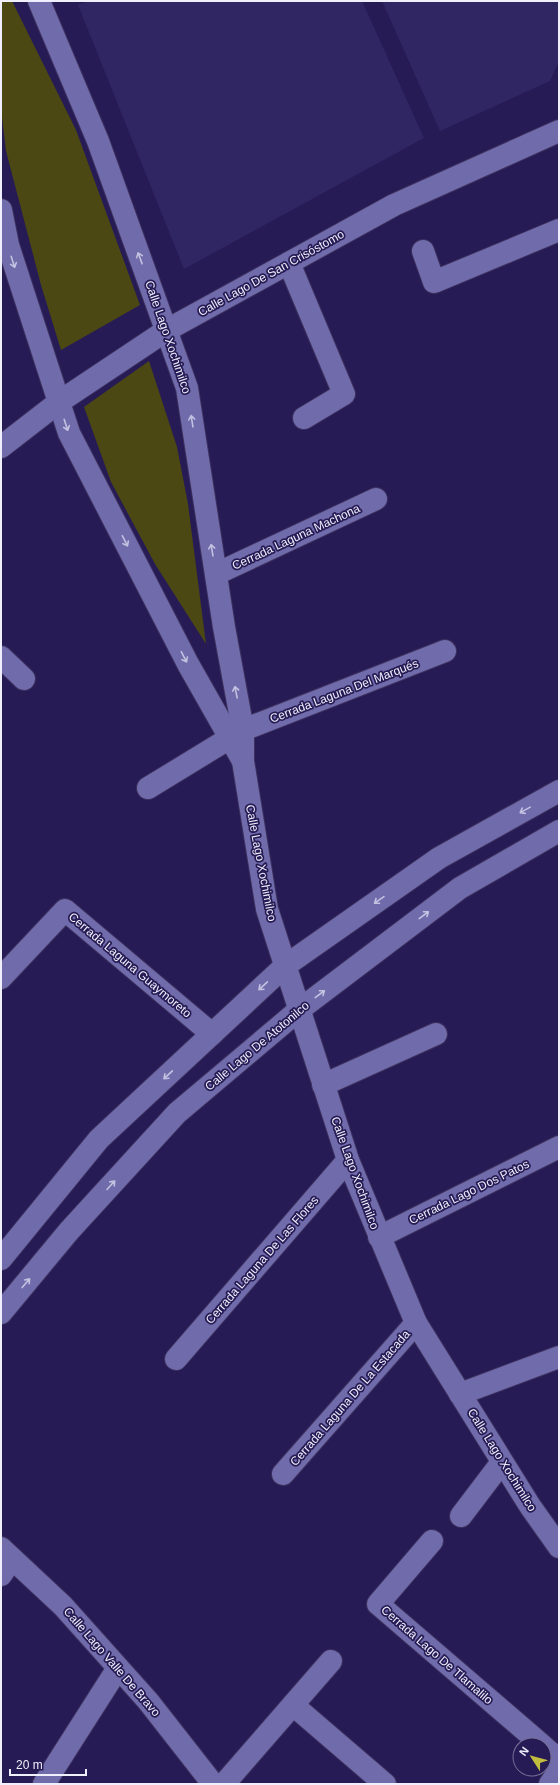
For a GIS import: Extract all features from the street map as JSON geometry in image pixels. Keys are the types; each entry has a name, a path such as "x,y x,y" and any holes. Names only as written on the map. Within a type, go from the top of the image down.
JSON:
{"street":[{"name":"Calle Lago Xochimilco","path":"39,1 98,141 187,388 216,574 236,734 243,760 267,909 348,1160 416,1323 530,1506 559,1547"},
{"name":"Calle Lago De San Crisóstomo","path":"1,448 59,402 167,330 394,205 559,131"},
{"name":"Calle Lago Xochimilco","path":"1,210 8,245 69,432 188,664 236,734"},
{"path":"423,251 434,282 559,230"},
{"path":"289,263 344,394 304,418"},
{"name":"Cerrada Laguna Machona","path":"216,574 376,499"},
{"name":"Cerrada Laguna Del Marqués","path":"148,788 236,734 445,651"},
{"path":"1,657 24,678"},
{"path":"1,1259 99,1139 285,966 439,858 559,791"},
{"name":"Calle Lago De Atotonilco","path":"1,1313 69,1231 177,1113 299,1010 460,888 559,832"},
{"name":"Cerrada Laguna Guaymoreto","path":"1,978 65,910 212,1034"},
{"path":"323,1085 436,1034"},
{"name":"Cerrada Lago Dos Patos","path":"379,1237 559,1147"},
{"name":"Cerrada Laguna De Las Flores","path":"176,1359 348,1160"},
{"name":"Cerrada Laguna De La Estacada","path":"283,1474 416,1323"},
{"path":"460,1394 559,1357"},
{"path":"461,1516 502,1462"},
{"name":"Cerrada Lago De Tlamalilo","path":"432,1541 378,1604 533,1737"},
{"name":"Calle Lago Valle De Bravo","path":"5,1561 63,1606 148,1701 213,1784"},
{"path":"224,1784 331,1661"},
{"path":"44,1784 118,1668"},
{"path":"293,1705 384,1784"},
{"path":"550,1784 559,1771"}],"shaded area":[{"path":"1,1 12,1 76,130 140,305 61,350 41,285 6,151 1,109"},
{"path":"88,1 362,1 424,138 184,269 78,5"},
{"path":"382,1 559,1 559,61 550,81 440,131"},
{"path":"149,361 177,447 188,504 206,644 155,564 111,482 84,407"}]}
